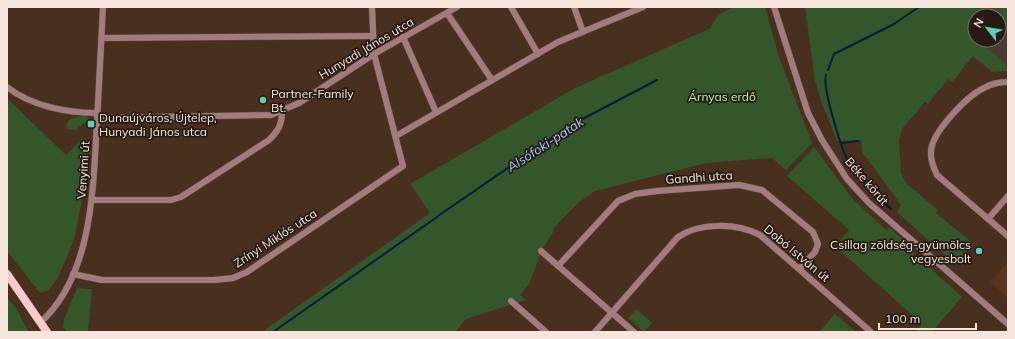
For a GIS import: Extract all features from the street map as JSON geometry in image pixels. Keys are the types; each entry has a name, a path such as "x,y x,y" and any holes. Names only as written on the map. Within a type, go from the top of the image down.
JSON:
{"main road":[{"path":"7,274 47,332"}],"street":[{"name":"Venyimi út","path":"41,322 54,309 73,274 81,256 86,234 92,200 103,7"},
{"path":"372,7 372,36 374,54 396,136 558,42 640,8"},
{"name":"Hunyadi János utca","path":"7,86 23,97 59,109 74,113 97,116 270,115 299,103 374,54 457,7"},
{"path":"511,7 538,54"},
{"path":"574,7 583,32"},
{"name":"Béke körút","path":"774,7 808,113 822,140 840,169 869,203 1008,324"},
{"path":"447,13 492,80"},
{"path":"102,38 372,36"},
{"path":"403,37 436,112"},
{"path":"1008,82 985,87 968,98 936,136 930,151 932,163 937,175 1008,236"},
{"path":"92,200 171,200 181,197 269,140 277,132 282,122 282,111"},
{"name":"Zrínyi Miklós utca","path":"73,274 102,280 214,280 233,278 247,272 403,166 396,136"},
{"name":"Gandhi utca","path":"558,266 612,207 626,197 657,191 739,185 756,188 768,194 812,232 818,244 815,252 800,268"},
{"path":"988,219 1008,196"},
{"name":"Dobó István út","path":"595,332 672,242 684,233 695,229 732,226 752,230 760,235 800,268 871,332"},
{"path":"541,251 634,332"},
{"path":"511,301 546,332"}],"shaded area":[{"path":"1008,28 1008,66 987,48 1007,48"},
{"path":"1008,262 1008,298 990,282"}],"green space":[{"name":"Árnyas erdő","path":"734,7 765,7 779,57 812,143 786,170 772,158 706,163 595,191 578,203 553,229 554,231 543,248 529,284 520,295 526,300 466,319 455,332 264,332 266,329 430,213 410,184 575,88 709,29 718,16"},
{"path":"805,7 1008,7 1007,29 1007,8 967,8 967,48 987,48 1008,66 1008,71 992,72 973,56 952,82 948,79 928,104 925,102 902,129 899,140 901,173 907,184 938,210 936,213 974,244 956,265 897,212 901,205 862,152 861,140 837,141 821,101 815,80"},
{"path":"7,98 66,155 82,139 89,141 84,189 74,240 58,278 49,290 40,293 7,251"},
{"path":"79,116 86,116 90,119 75,130 67,129 66,125 69,120"},
{"path":"814,147 851,197 887,231 889,227 914,250 914,260 920,264 925,263 962,297 932,332 916,332 922,324 835,246 849,230 787,176"},
{"path":"77,288 92,289 88,332 67,332 63,327 64,319"},
{"path":"7,298 16,308 29,332 7,332"},
{"path":"636,309 652,323 644,332 628,318"},
{"path":"835,314 856,332 819,332"}],"waterway":[{"path":"828,70 834,54 894,24 919,7"},
{"path":"826,75 827,93 830,105 849,163 863,181 891,209"},
{"name":"Alsófoki-patak","path":"438,216 569,126 657,80"},
{"path":"842,143 858,141"},
{"name":"Alsófoki-patak","path":"273,332 437,217"}],"place":[{"name":"Partner-Family Bt.","path":"263,100"},
{"name":"Dunaújváros, Újtelep, Hunyadi János utca","path":"91,124"},
{"name":"Csillag zöldség-gyümölcs vegyesbolt","path":"979,251"}]}
